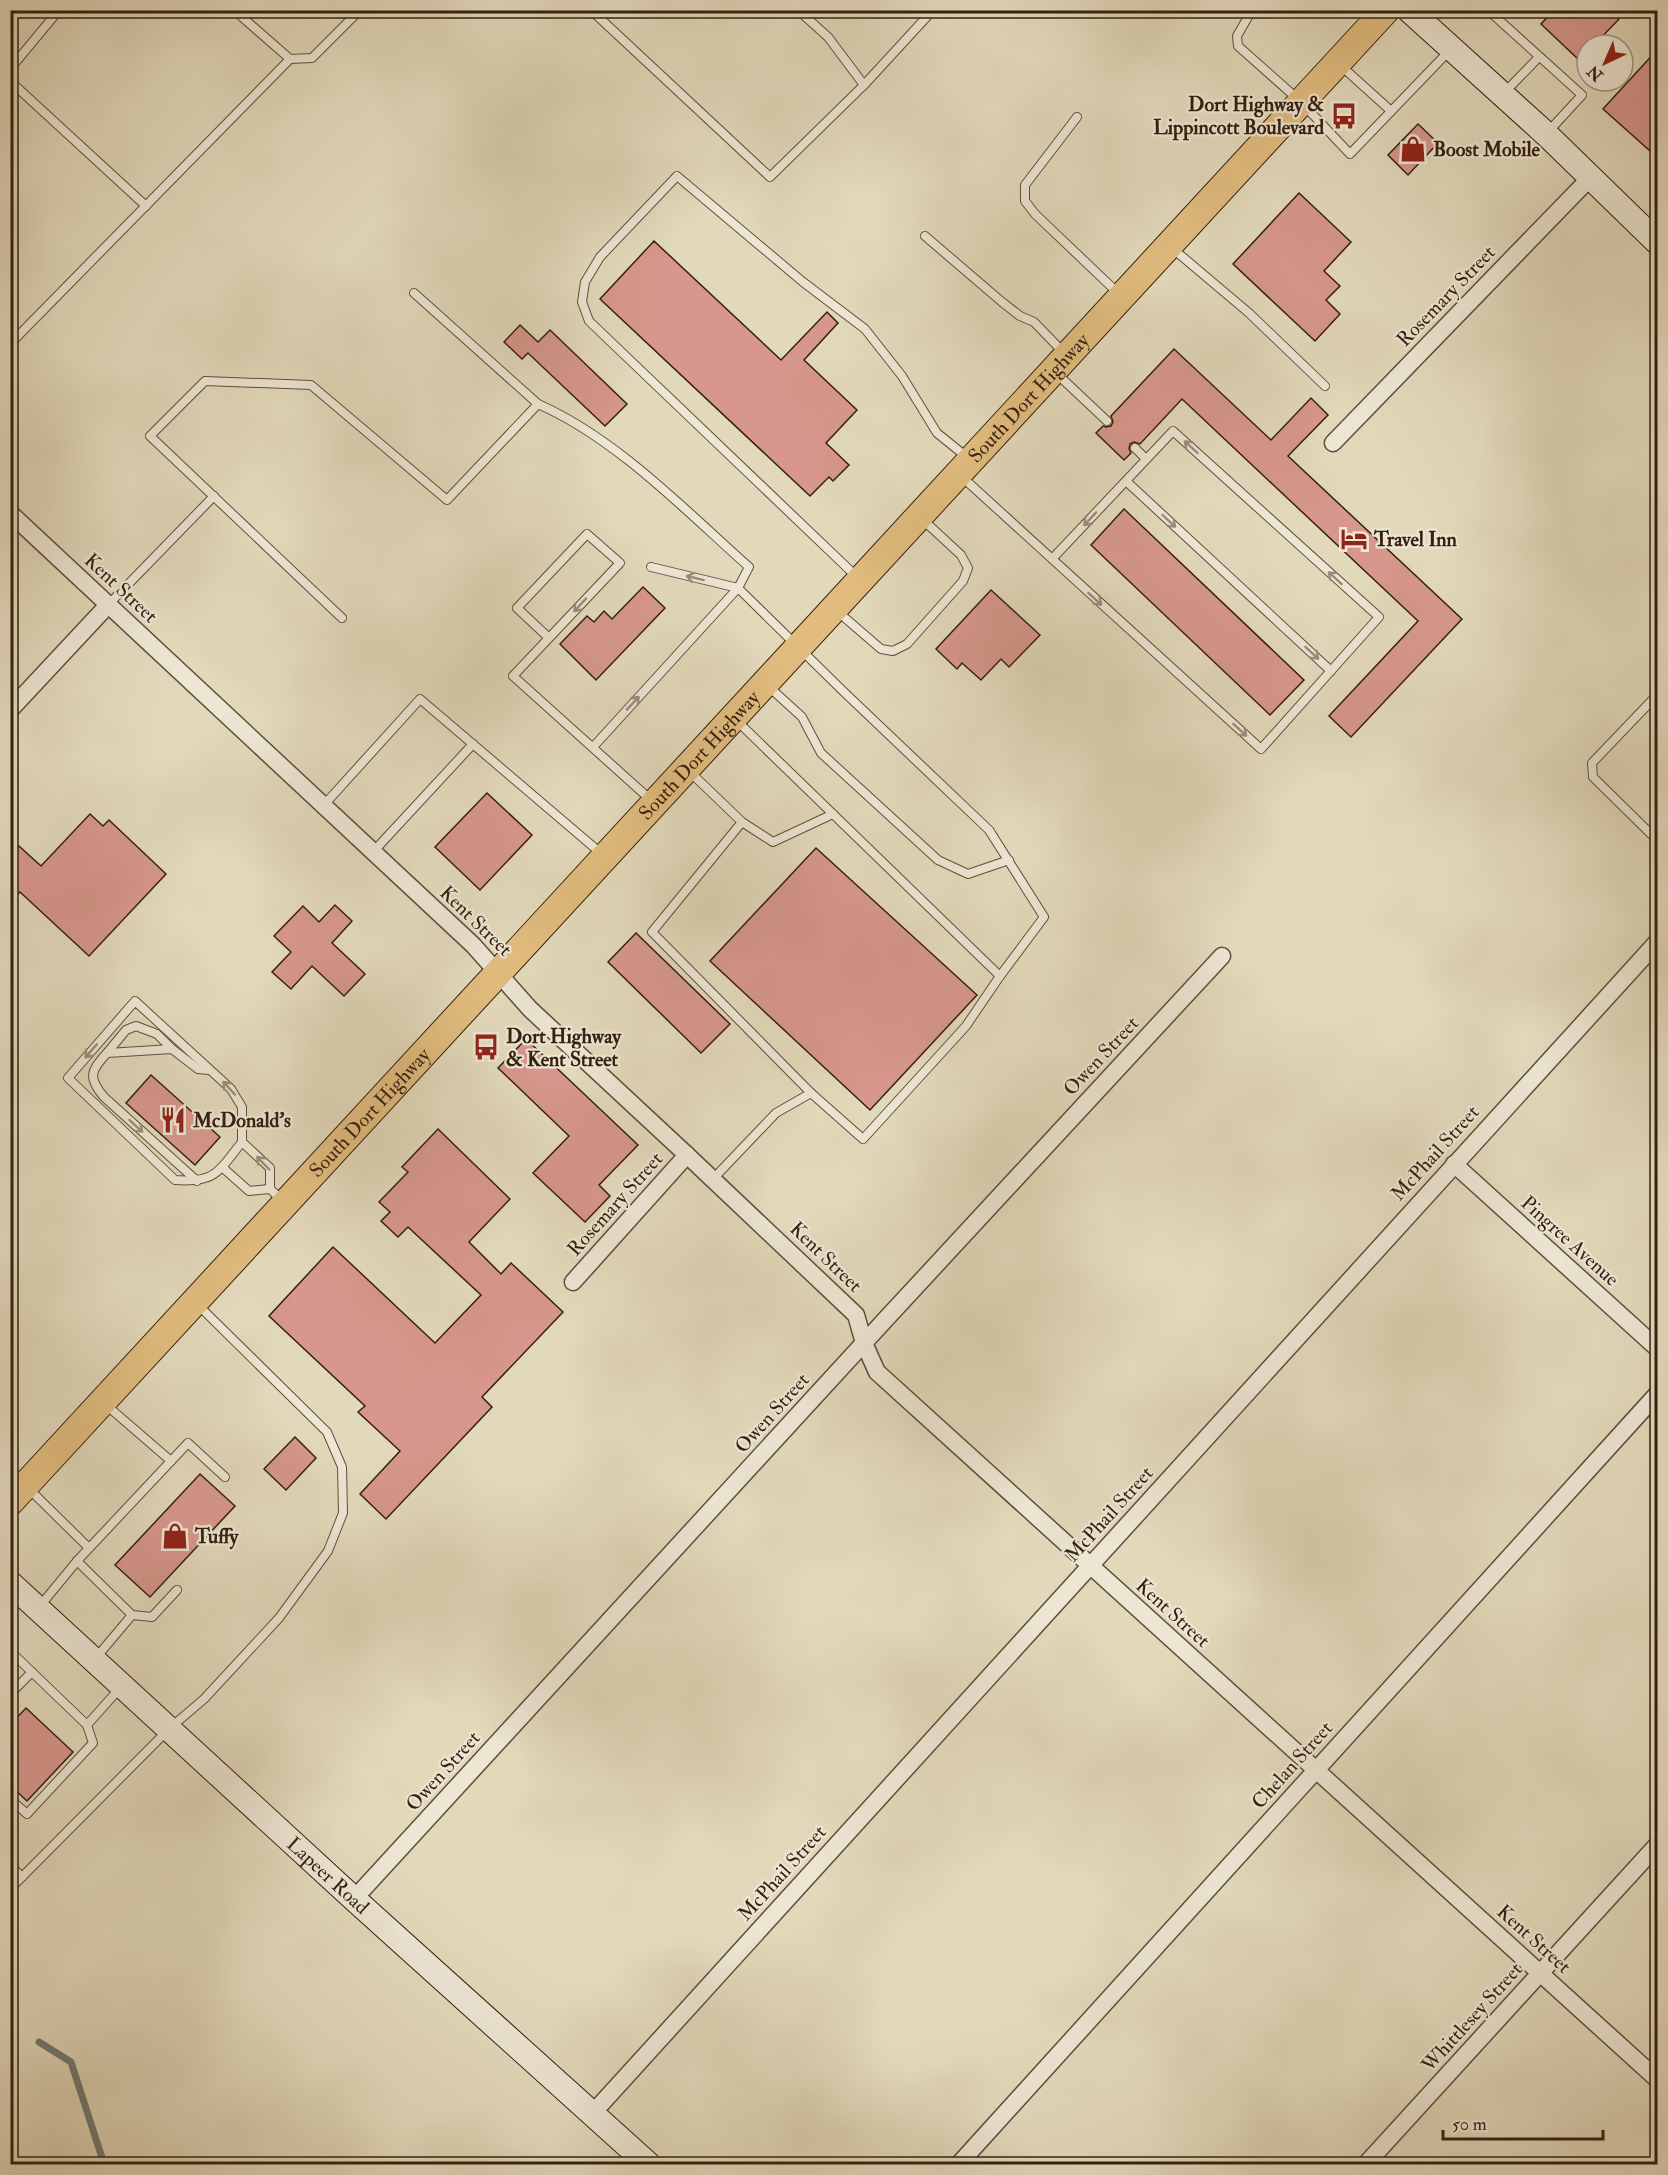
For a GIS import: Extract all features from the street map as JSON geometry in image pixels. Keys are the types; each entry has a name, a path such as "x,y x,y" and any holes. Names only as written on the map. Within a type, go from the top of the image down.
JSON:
{"main road":[{"name":"South Dort Highway","path":"18,1494 194,1302 277,1196 499,972 1386,10"},
{"path":"1410,10 1546,134 1658,243"},
{"name":"Lapeer Road","path":"10,1583 592,2114 639,2160"}],"street":[{"name":"Rosemary Street","path":"1333,443 1590,178"},
{"name":"Kent Street","path":"10,513 473,945 530,1009 856,1315 864,1343 877,1372 1658,2080"},
{"path":"10,710 108,605"},
{"name":"McPhail Street","path":"592,2114 1658,941"},
{"name":"Owen Street","path":"354,1899 1222,956"},
{"name":"Rosemary Street","path":"573,1282 687,1155"},
{"name":"Pingree Avenue","path":"1454,1164 1658,1349"},
{"name":"Chelan Street","path":"959,2164 1658,1393"},
{"name":"Whittlesey Street","path":"1366,2164 1658,1844"}],"lane":[{"path":"10,69 59,10"},
{"path":"234,10 290,59"},
{"path":"10,344 290,59 312,58 360,10"},
{"path":"591,10 770,177 864,85 933,10"},
{"path":"798,10 828,38 864,85"},
{"path":"1252,10 1237,36 1238,46 1301,102 1350,154 1390,110 1452,49"},
{"path":"1488,10 1582,96 1546,134"},
{"path":"1502,95 1539,57"},
{"path":"1338,63 1390,110"},
{"path":"10,81 146,206"},
{"path":"1077,117 1025,185 1025,201 1035,214 1122,297"},
{"path":"860,580 589,321 582,302 585,282 600,257 677,176 803,282 865,329 902,376 937,433 965,467 1052,559 1261,749 1378,617 1173,431 1052,559"},
{"path":"925,236 1011,309 1034,322 1060,363 1107,421"},
{"path":"1169,246 1249,313 1325,386"},
{"path":"414,293 538,404 565,416 637,468 749,567 738,588 594,746"},
{"path":"342,618 150,436 205,381 311,385 447,500 538,404"},
{"path":"1135,448 1146,459"},
{"path":"1126,481 1331,671"},
{"path":"108,605 214,496"},
{"path":"834,609 881,649 893,651 907,644 963,581 968,568 961,555 919,516"},
{"path":"549,638 517,608 587,534 620,563 549,638 513,676 594,746 655,803"},
{"path":"651,567 738,588 989,830 1044,917 966,1026 863,1139 811,1092 652,932 742,822"},
{"path":"765,683 802,717 821,753 938,860 968,874 1009,860"},
{"path":"1657,696 1592,763 1593,777 1658,841"},
{"path":"324,805 420,699 605,857"},
{"path":"734,717 1000,976"},
{"path":"373,852 473,744"},
{"path":"687,769 742,822 773,842 833,814"},
{"path":"135,1001 231,1089 242,1107 242,1142 213,1175 197,1181 175,1180 68,1078 135,1001"},
{"path":"197,1181 104,1097 94,1085 93,1074 96,1065 126,1030 136,1026 157,1035 198,1069 210,1070"},
{"path":"107,1053 172,1049"},
{"path":"713,1179 776,1113 811,1092"},
{"path":"222,1167 249,1191 277,1196 270,1168 242,1142"},
{"path":"10,1889 170,1728 204,1699 279,1618 328,1551 343,1513 342,1467 327,1432 194,1302"},
{"path":"103,1402 171,1461"},
{"path":"38,1608 77,1561 188,1443 225,1477"},
{"path":"18,1494 89,1548"},
{"path":"77,1561 132,1615 152,1617 177,1590"},
{"path":"94,1660 132,1615"},
{"path":"10,1652 87,1725 93,1743 27,1814 10,1799"},
{"path":"12,1691 32,1672"},
{"path":"87,1725 122,1685"},
{"path":"10,1865 22,1877"}],"building":[{"path":"1554,10 1611,10 1619,19 1606,33 1575,33 1575,56 1541,24"},
{"path":"1658,49 1658,158 1603,109 1618,93 1635,93 1635,74"},
{"name":"Boost Mobile","path":"1418,124 1438,143 1408,175 1388,155"},
{"path":"1299,193 1351,242 1324,271 1340,286 1326,300 1340,314 1315,341 1233,264"},
{"path":"654,241 781,360 827,312 838,323 804,360 857,410 826,443 849,465 833,481 829,477 810,496 600,299"},
{"path":"520,325 538,342 550,330 627,404 605,426 528,353 522,359 504,342"},
{"name":"Travel Inn","path":"1174,349 1271,440 1311,398 1328,415 1288,456 1462,619 1351,737 1329,716 1418,621 1182,399 1140,444 1134,442 1130,444 1131,453 1124,460 1096,433 1103,426 1111,426 1113,422 1111,416"},
{"path":"1124,509 1304,680 1270,715 1091,545"},
{"path":"643,587 665,608 596,680 560,644 587,616 594,622 604,611 612,619"},
{"path":"991,590 1040,635 1009,667 1001,659 981,680 962,663 957,669 936,649"},
{"path":"487,793 532,835 480,890 435,847"},
{"path":"90,814 103,826 109,820 166,874 89,956 20,892 10,902 10,838 41,866"},
{"path":"816,848 977,995 870,1110 710,961"},
{"path":"335,905 352,921 332,943 365,974 344,996 312,966 291,989 272,972 291,952 274,936 303,906 319,922"},
{"path":"636,933 730,1024 701,1053 608,962"},
{"path":"526,1039 638,1145 599,1185 610,1196 585,1222 533,1173 569,1136 498,1068"},
{"name":"McDonald's","path":"151,1075 220,1137 195,1165 126,1103"},
{"path":"438,1129 510,1199 469,1242 501,1274 511,1263 563,1312 482,1397 492,1407 386,1519 360,1494 400,1451 358,1412 365,1406 269,1316 333,1247 435,1343 481,1295 408,1227 398,1237 381,1221 390,1212 379,1202 408,1172 402,1167"},
{"path":"295,1437 316,1458 286,1490 264,1469"},
{"name":"Tuffy","path":"200,1474 235,1506 150,1597 115,1565"},
{"path":"26,1708 73,1752 27,1801 10,1785 10,1725"}],"waterway":[{"path":"39,2042 71,2062 104,2164"}],"place":[{"name":"Dort Highway & Lippincott Boulevard","path":"1344,116"},
{"name":"Boost Mobile","path":"1413,149"},
{"name":"Travel Inn","path":"1354,539"},
{"name":"Dort Highway & Kent Street","path":"486,1047"},
{"name":"McDonald's","path":"173,1120"},
{"name":"Tuffy","path":"175,1536"}]}
